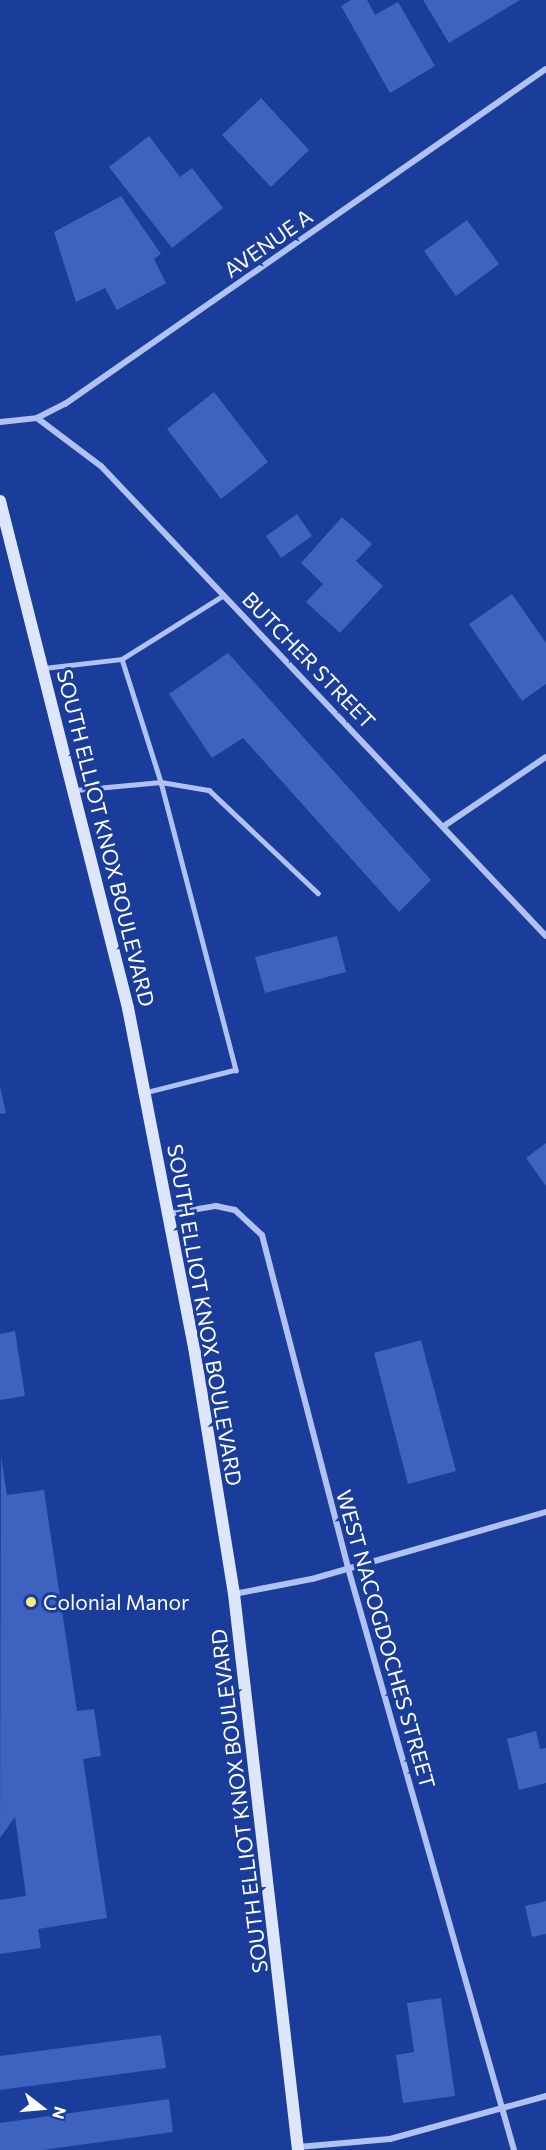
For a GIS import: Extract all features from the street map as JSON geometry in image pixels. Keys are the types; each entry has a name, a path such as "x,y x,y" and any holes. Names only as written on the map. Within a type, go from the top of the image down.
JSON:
{"main road":[{"name":"SOUTH ELLIOT KNOX BOULEVARD","path":"0,501 126,996 168,1214 234,1594 298,2149"}],"street":[{"name":"AVENUE A","path":"0,422 37,418 65,404 546,69"},
{"name":"BUTCHER STREET","path":"37,418 101,466 546,936"},
{"path":"444,826 546,757"},
{"name":"WEST NACOGDOCHES STREET","path":"168,1214 216,1206 235,1210 262,1235 348,1568 514,2150"},
{"path":"234,1594 348,1568 546,1512"},
{"path":"298,2149 370,2143 546,2096"}],"lane":[{"path":"44,668 122,659 224,595"},
{"path":"122,659 161,782 236,1070 145,1093"},
{"path":"75,790 161,782 209,790 318,893"}],"building":[{"path":"351,0 367,0 375,15 398,2 435,66 390,93 341,6"},
{"path":"423,0 520,0 449,43"},
{"path":"261,98 309,150 271,187 222,135"},
{"path":"149,136 180,177 192,168 223,208 172,248 109,167"},
{"path":"121,196 161,254 154,259 166,283 117,310 105,288 76,302 54,232"},
{"path":"467,220 499,264 456,296 424,251"},
{"path":"214,392 268,462 221,499 167,429"},
{"path":"297,514 312,536 281,558 266,536"},
{"path":"342,517 372,544 356,561 383,586 340,633 306,602 323,584 301,563"},
{"path":"512,594 546,643 546,684 522,701 469,624"},
{"path":"228,653 431,880 399,912 243,738 212,758 169,694"},
{"path":"337,936 346,972 265,993 255,957"},
{"path":"0,1087 6,1113 0,1114"},
{"path":"546,1143 546,1186 526,1158"},
{"path":"15,1331 25,1396 0,1400 0,1334"},
{"path":"421,1340 456,1471 408,1484 374,1353"},
{"name":"Colonial Manor","path":"1,1457 7,1495 44,1490 77,1711 94,1709 101,1756 83,1759 107,1918 38,1929 41,1948 0,1954 0,1900 26,1896 15,1817 0,1838"},
{"path":"536,1731 540,1749 546,1748 546,1783 519,1790 507,1739"},
{"path":"546,1901 546,1934 532,1937 525,1906"},
{"path":"441,1998 455,2096 403,2103 396,2055 414,2052 407,2003"},
{"path":"161,2035 166,2068 0,2090 0,2056"},
{"path":"169,2099 173,2132 43,2150 0,2150 0,2123"}],"place":[{"name":"Colonial Manor","path":"31,1602"}]}
